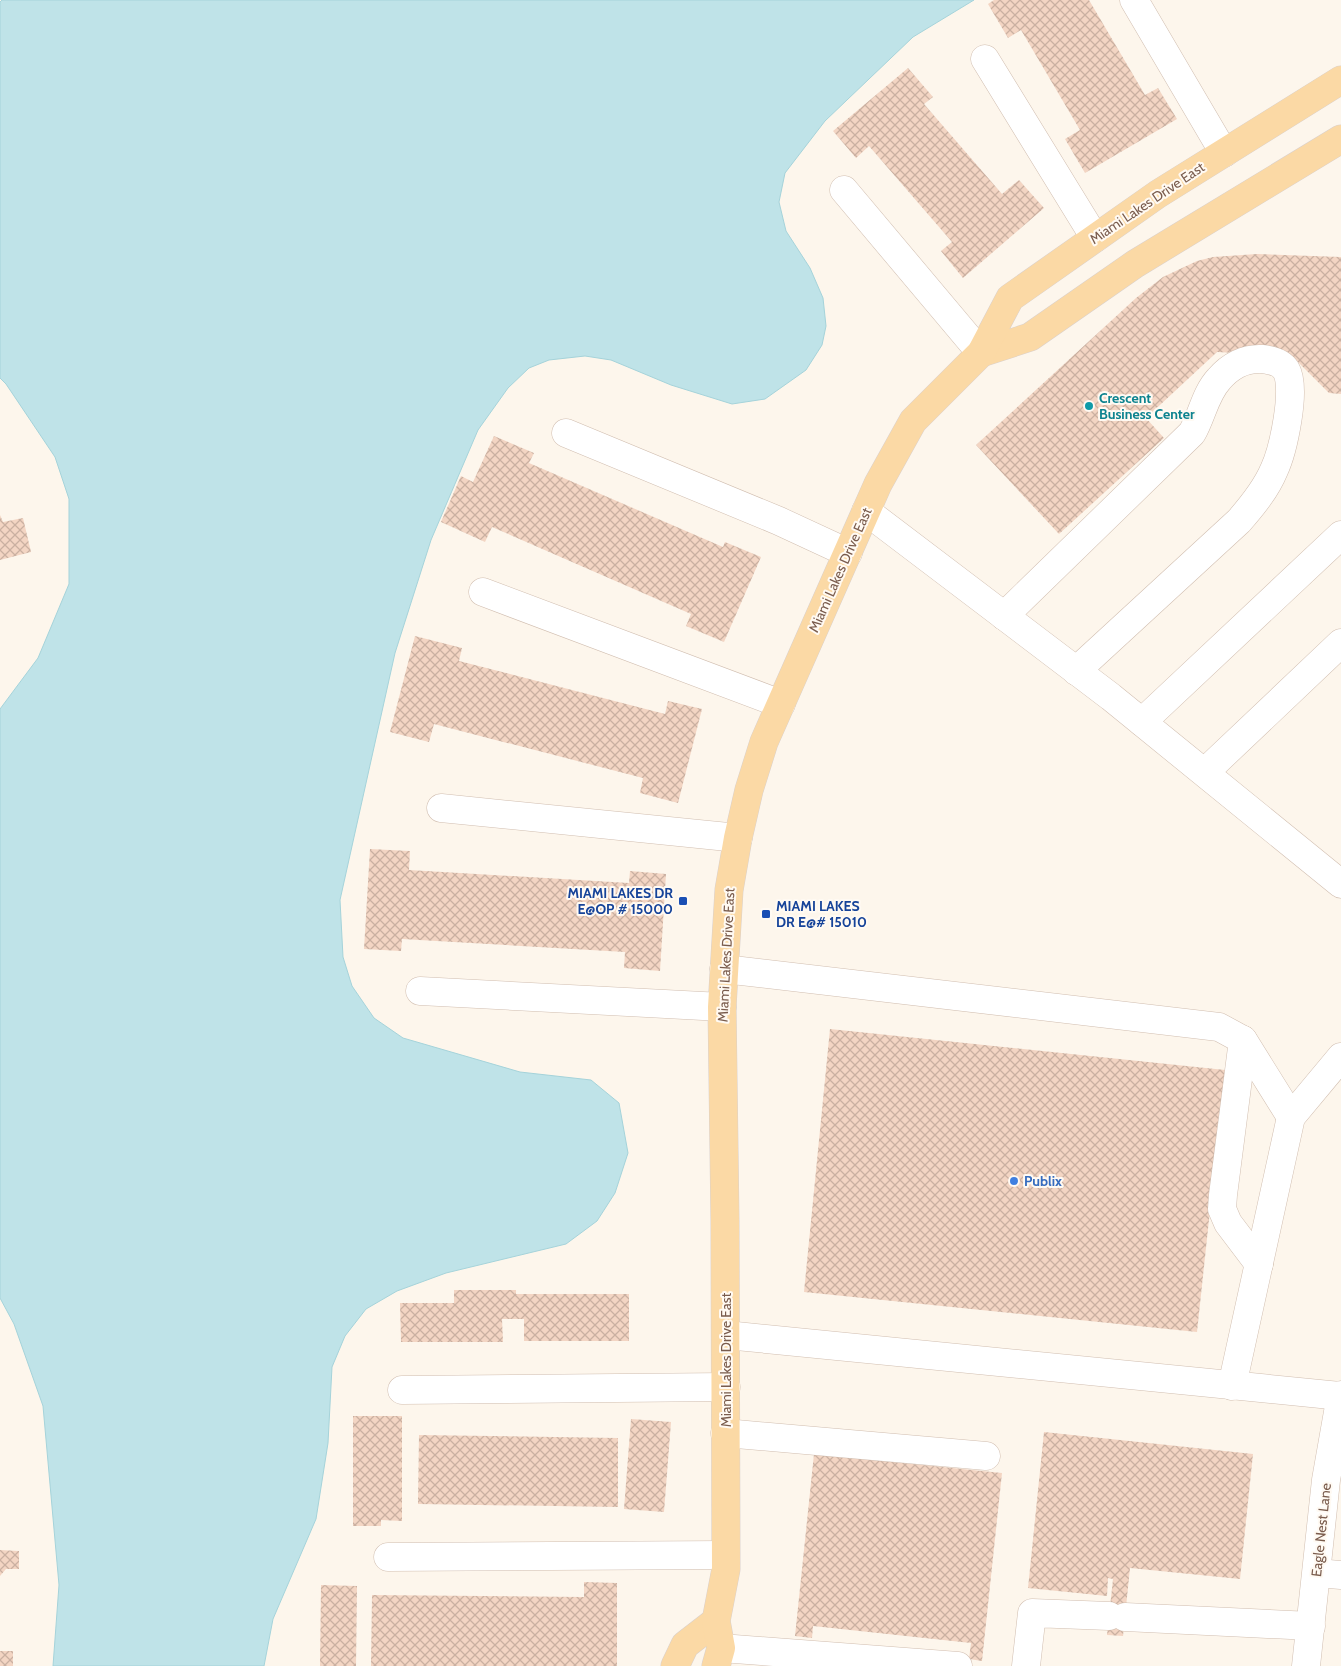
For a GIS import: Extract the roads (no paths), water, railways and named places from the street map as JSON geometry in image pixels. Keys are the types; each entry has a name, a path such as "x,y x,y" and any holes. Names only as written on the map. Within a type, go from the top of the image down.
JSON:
{"main road":[{"name":"Miami Lakes Drive East","path":"718,1657 716,1621 726,1569 726,1335 722,1007 729,890 749,790 764,742 878,484 913,421 980,353 1010,298 1158,194 1341,80"},
{"name":"Miami Lakes Drive East","path":"980,353 1030,337 1136,264 1341,139"},
{"path":"675,1666 685,1644 716,1621"}],"street":[{"path":"1134,0 1224,153"},
{"path":"984,60 1095,238"},
{"path":"844,190 980,353"},
{"path":"1004,616 1192,433 1211,391 1227,371 1237,363 1260,359 1273,360 1282,365 1287,372 1290,383 1290,398 1283,445 1274,470 1259,496 1239,521 1076,670"},
{"path":"566,433 779,521 848,553"},
{"path":"866,511 1076,670 1205,772 1341,884"},
{"path":"1142,722 1341,535"},
{"path":"483,592 781,704"},
{"path":"1205,772 1341,643"},
{"path":"441,808 738,838"},
{"path":"724,969 1219,1027 1243,1040 1291,1117"},
{"path":"420,991 722,1007"},
{"path":"1243,1040 1222,1195 1222,1209 1228,1223 1259,1264"},
{"path":"1232,1386 1291,1117 1341,1057"},
{"path":"726,1335 1232,1386 1340,1400"},
{"path":"402,1390 726,1387"},
{"name":"Eagle Nest Lane","path":"1306,1666 1311,1626 1329,1574 1326,1480 1340,1400"},
{"path":"726,1433 986,1456"},
{"path":"388,1557 725,1555"},
{"path":"1026,1666 1032,1613 1311,1626"},
{"path":"718,1657 958,1666"}],"water":[{"path":"2,0 974,0 913,37 825,121 785,173 779,202 786,231 810,268 823,298 826,326 822,345 806,370 765,399 732,404 671,385 611,360 585,356 549,360 529,368 508,388 478,430 431,540 395,653 340,900 343,957 352,986 374,1018 403,1038 520,1072 591,1080 619,1103 628,1153 615,1193 597,1221 566,1244 446,1273 397,1291 366,1309 345,1336 332,1367 328,1443 316,1519 273,1619 264,1666 53,1666 59,1585 43,1406 14,1324 0,1298 0,709 38,658 69,584 69,499 55,457 0,378 0,2"}],"place":[{"name":"Crescent Business Center","path":"1089,406"},
{"name":"MIAMI LAKES DR E@OP # 15000","path":"683,901"},
{"name":"MIAMI LAKES DR E@# 15010","path":"766,914"},
{"name":"Publix","path":"1014,1181"}]}
